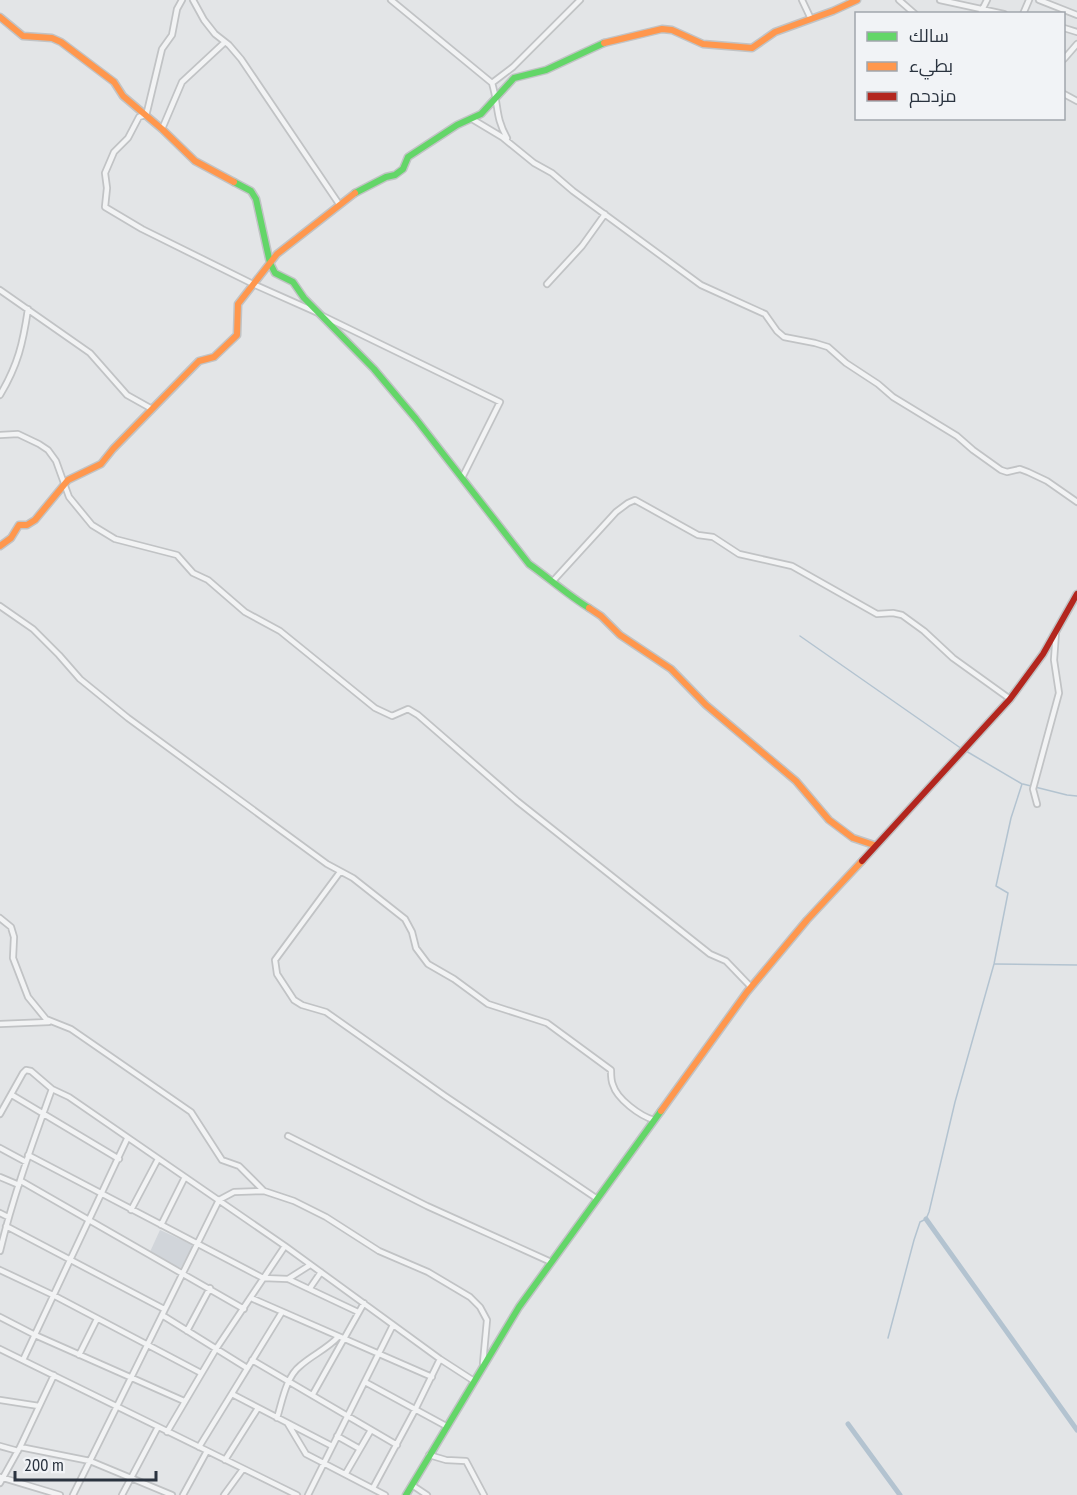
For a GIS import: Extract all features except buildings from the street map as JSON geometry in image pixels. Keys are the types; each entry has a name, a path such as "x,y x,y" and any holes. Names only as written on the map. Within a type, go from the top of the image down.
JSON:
{"street":[{"path":"182,0 177,9 172,35 162,50 145,115 140,117 128,138 114,152 105,173 107,188 105,207 122,219 253,284 320,314 500,402 462,478"},
{"path":"193,0 204,21 218,38 241,59 339,204"},
{"path":"391,0 492,83 496,97 497,119 509,142"},
{"path":"492,83 513,67 580,0"},
{"path":"802,0 811,20"},
{"path":"0,546 11,538 19,525 27,525 35,520 68,480 101,464 199,361 214,357 237,335 238,304 284,248 356,192 395,175 403,169 408,157 486,110 514,78 546,70 608,41 662,29 672,30 703,44 752,48 775,32 811,20 857,0"},
{"path":"899,0 913,12"},
{"path":"940,0 997,12"},
{"path":"981,12 987,0"},
{"path":"1039,0 1077,15"},
{"path":"0,17 23,36 52,38 61,42 114,82 123,96 195,161 254,194 270,263 275,273 293,282 300,293 374,369 529,564 553,581 566,594 602,616 620,635 671,669 713,712 802,787 829,820 853,838 874,845"},
{"path":"162,129 182,82 225,42"},
{"path":"1065,58 1077,44"},
{"path":"1071,51 1077,56"},
{"path":"472,119 552,173 701,285 765,314 781,335 828,347 893,397 957,436 1001,470 1007,472 1020,469 1028,472 1077,502"},
{"path":"547,284 582,246 605,214"},
{"path":"0,290 90,353 127,395 152,409"},
{"path":"0,395 19,359 28,309"},
{"path":"0,435 18,434 48,450 56,461 69,497 92,525 106,535 148,549 177,555 194,573 208,580 245,612 280,631 375,708 392,716 408,710 418,715 526,808 710,954 726,962 751,987"},
{"path":"553,581 616,512 628,502 635,500 698,535 713,537 740,554 792,566 878,614 902,615 924,631 953,658 1010,699"},
{"path":"406,1495 519,1307 751,987 782,948 874,845 1010,699 1056,633 1077,594"},
{"path":"0,606 33,629 59,654 80,679 128,718 340,872 353,878 405,920 412,932 416,948 428,964 461,983 488,1004 547,1023 611,1070 613,1086 630,1106 643,1117 654,1120"},
{"path":"1037,804 1033,789 1059,693 1054,660 1056,633"},
{"path":"340,872 275,960 277,974 289,994 302,1005 326,1012 596,1198"},
{"path":"0,918 11,927 14,937 13,958 28,997 46,1019 71,1029 191,1112 222,1160 240,1166 264,1191"},
{"path":"0,1024 52,1021"},
{"path":"0,1114 26,1070 31,1071 52,1089 69,1097 219,1200 474,1381"},
{"path":"0,1250 28,1155 52,1089"},
{"path":"12,1095 119,1159"},
{"path":"288,1136 427,1206 551,1262"},
{"path":"23,1360 127,1139"},
{"path":"0,1148 26,1162"},
{"path":"28,1155 263,1278 288,1279 358,1312"},
{"path":"131,1210 158,1159"},
{"path":"0,1177 20,1183 183,1272 244,1309"},
{"path":"161,1225 185,1177"},
{"path":"73,1495 219,1200 234,1192 264,1191 294,1201 326,1217 379,1251 428,1272 470,1297 480,1307 487,1320 483,1366"},
{"path":"0,1212 8,1217"},
{"path":"6,1226 70,1259 163,1312 247,1368"},
{"path":"167,1431 216,1349 285,1246"},
{"path":"288,1279 310,1265"},
{"path":"0,1270 53,1295 96,1320 201,1373"},
{"path":"310,1288 321,1272"},
{"path":"187,1330 210,1288"},
{"path":"251,1298 432,1377"},
{"path":"313,1394 340,1338 364,1303"},
{"path":"199,1447 282,1312"},
{"path":"0,1317 35,1335 184,1401"},
{"path":"79,1355 96,1320"},
{"path":"308,1495 393,1325"},
{"path":"277,1418 290,1380 298,1367 340,1338"},
{"path":"0,1349 297,1495"},
{"path":"373,1488 416,1410 440,1359"},
{"path":"252,1360 290,1380 397,1445"},
{"path":"54,1375 19,1449 1,1479 60,1495"},
{"path":"364,1382 446,1426"},
{"path":"232,1394 332,1446"},
{"path":"0,1400 39,1406"},
{"path":"225,1460 258,1408"},
{"path":"288,1424 303,1450 385,1495"},
{"path":"122,1495 158,1427"},
{"path":"346,1473 371,1430"},
{"path":"337,1436 360,1449"},
{"path":"0,1446 90,1461 131,1476 172,1495"},
{"path":"183,1495 207,1451"},
{"path":"429,1455 446,1460 466,1461 484,1495"},
{"path":"224,1495 243,1469"},
{"path":"412,1485 427,1495"}],"shaded area":[{"path":"160,1230 193,1245 181,1268 149,1254"}],"waterway":[{"path":"800,636 962,749"},
{"path":"888,1338 914,1240 920,1222 926,1219 929,1212 955,1102 994,964 1008,893 996,886 1011,818 1022,784 966,751"},
{"path":"1023,784 1077,796"},
{"path":"995,964 1077,965"},
{"path":"926,1219 1077,1430"},
{"path":"848,1424 900,1495"}],"traffic: fast":[{"path":"355,193 386,177 395,175 403,169 408,157 457,125 481,114 514,78 546,70 604,43"},
{"path":"234,182 251,191 256,199 270,263 275,273 293,282 304,298 374,369 529,564 589,608"},
{"path":"406,1495 519,1307 661,1111"}],"traffic: slow":[{"path":"604,43 662,29 672,30 703,44 752,48 775,32 857,0"},
{"path":"0,17 23,36 52,38 61,42 114,82 123,96 195,161 234,182"},
{"path":"0,546 11,538 19,525 27,525 35,520 68,480 101,464 199,361 214,357 237,335 238,304 277,254 355,193"},
{"path":"589,608 601,616 620,635 671,669 706,705 796,781 829,820 853,838 874,845"},
{"path":"661,1111 747,992 807,920 862,861"}],"traffic: jam":[{"path":"862,861 1010,699 1043,654 1077,594"}]}
